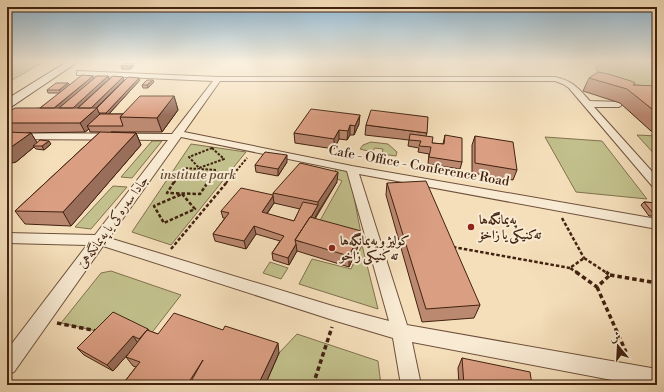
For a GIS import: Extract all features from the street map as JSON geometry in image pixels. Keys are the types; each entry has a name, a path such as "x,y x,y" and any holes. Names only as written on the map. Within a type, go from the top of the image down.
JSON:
{"main road":[{"path":"7,96 35,79"},
{"path":"7,104 45,79"}],"street":[{"name":"جادا سه‌ره‌كى يا په‌يمانگه‌هێ","path":"7,365 218,79"},
{"path":"557,79 570,84 657,184"},
{"path":"588,104 620,104"},
{"name":"Cafe - Office - Conference Road","path":"7,136 176,135 240,146 352,169 657,224"},
{"path":"352,169 401,332 411,385"},
{"path":"7,238 100,240 163,258 336,314 401,332 657,379"}],"path":[{"path":"163,258 249,155 240,146"},
{"path":"212,148 224,158 205,166 199,168 189,157 212,148"},
{"path":"183,168 199,168 216,170 200,194 167,193 183,168"},
{"path":"182,194 196,209 164,222 154,206 182,194"},
{"path":"560,214 584,258 610,275 657,283"},
{"path":"452,247 570,268 597,287 626,352"},
{"path":"570,268 584,258"},
{"path":"597,287 610,275"},
{"path":"313,385 336,314"},
{"path":"38,322 78,326 99,331"}],"green space":[{"path":"7,79 13,79 7,83"},
{"path":"615,79 657,79 657,93"},
{"path":"637,135 657,136 657,157"},
{"path":"545,137 602,141 647,199 576,192"},
{"path":"152,141 162,141 132,178 121,177"},
{"path":"371,142 388,144 397,152 396,156 382,154 383,149 375,148 372,152 360,149 363,145"},
{"name":"institute park","path":"191,144 246,152 171,245 132,232"},
{"path":"336,169 349,171 362,239 317,226 342,181 333,177"},
{"path":"113,186 127,187 91,229 75,227"},
{"path":"362,245 378,309 299,284 312,259 351,269"},
{"path":"270,262 288,268 281,279 263,273"},
{"path":"111,271 181,295 150,335 105,333 61,323 101,273"},
{"path":"297,334 378,361 381,385 265,385 279,353"}],"building":[{"path":"77,79 89,79 54,108 40,108"},
{"path":"93,79 104,79 73,108 59,108"},
{"path":"109,79 121,79 91,108 78,108"},
{"path":"126,79 138,79 106,113 99,113 97,108"},
{"path":"593,79 625,79 635,83 633,85 656,86 657,113 627,89"},
{"path":"147,80 153,80 147,85 142,85"},
{"path":"56,83 68,83 59,90 47,90"},
{"path":"140,96 174,96 157,118 120,117"},
{"path":"15,108 97,108 80,123 7,123 7,113"},
{"path":"311,109 360,115 355,126 350,125 348,131 339,130 334,139 294,133"},
{"path":"371,110 428,117 427,133 366,125"},
{"path":"100,114 123,114 120,117 123,126 87,126"},
{"path":"7,132 31,133 7,150"},
{"path":"100,132 136,133 63,212 15,211"},
{"path":"410,134 433,137 432,143 444,144 445,135 462,138 462,162 429,157 431,147 419,146 421,141 409,140"},
{"path":"475,136 513,142 517,170 475,163"},
{"path":"40,140 49,141 42,146 33,146"},
{"path":"265,152 287,155 278,169 255,165"},
{"path":"300,163 338,172 318,202 273,193"},
{"path":"426,181 480,305 426,309 387,183"},
{"path":"241,188 273,195 262,212 294,221 303,202 318,205 295,240 296,244 288,258 272,253 284,236 254,226 244,241 213,234 229,213 221,211"},
{"path":"644,202 657,203 657,212 652,212"},
{"path":"310,217 361,231 349,256 295,240"},
{"path":"113,312 148,329 139,339 133,336 107,365 77,348"},
{"path":"174,313 223,330 225,326 278,343 258,385 189,385 203,360 187,385 122,385 140,362 126,357 147,330 158,334"},
{"path":"462,358 530,372 532,385 464,385"}],"place":[{"name":"پەیمانگەها تەکنیکی یا زاخۆ","path":"471,227"},
{"name":"كوليژ و په‌يمانگه‌ها ته‌كنيكى زاخو","path":"332,248"}]}
